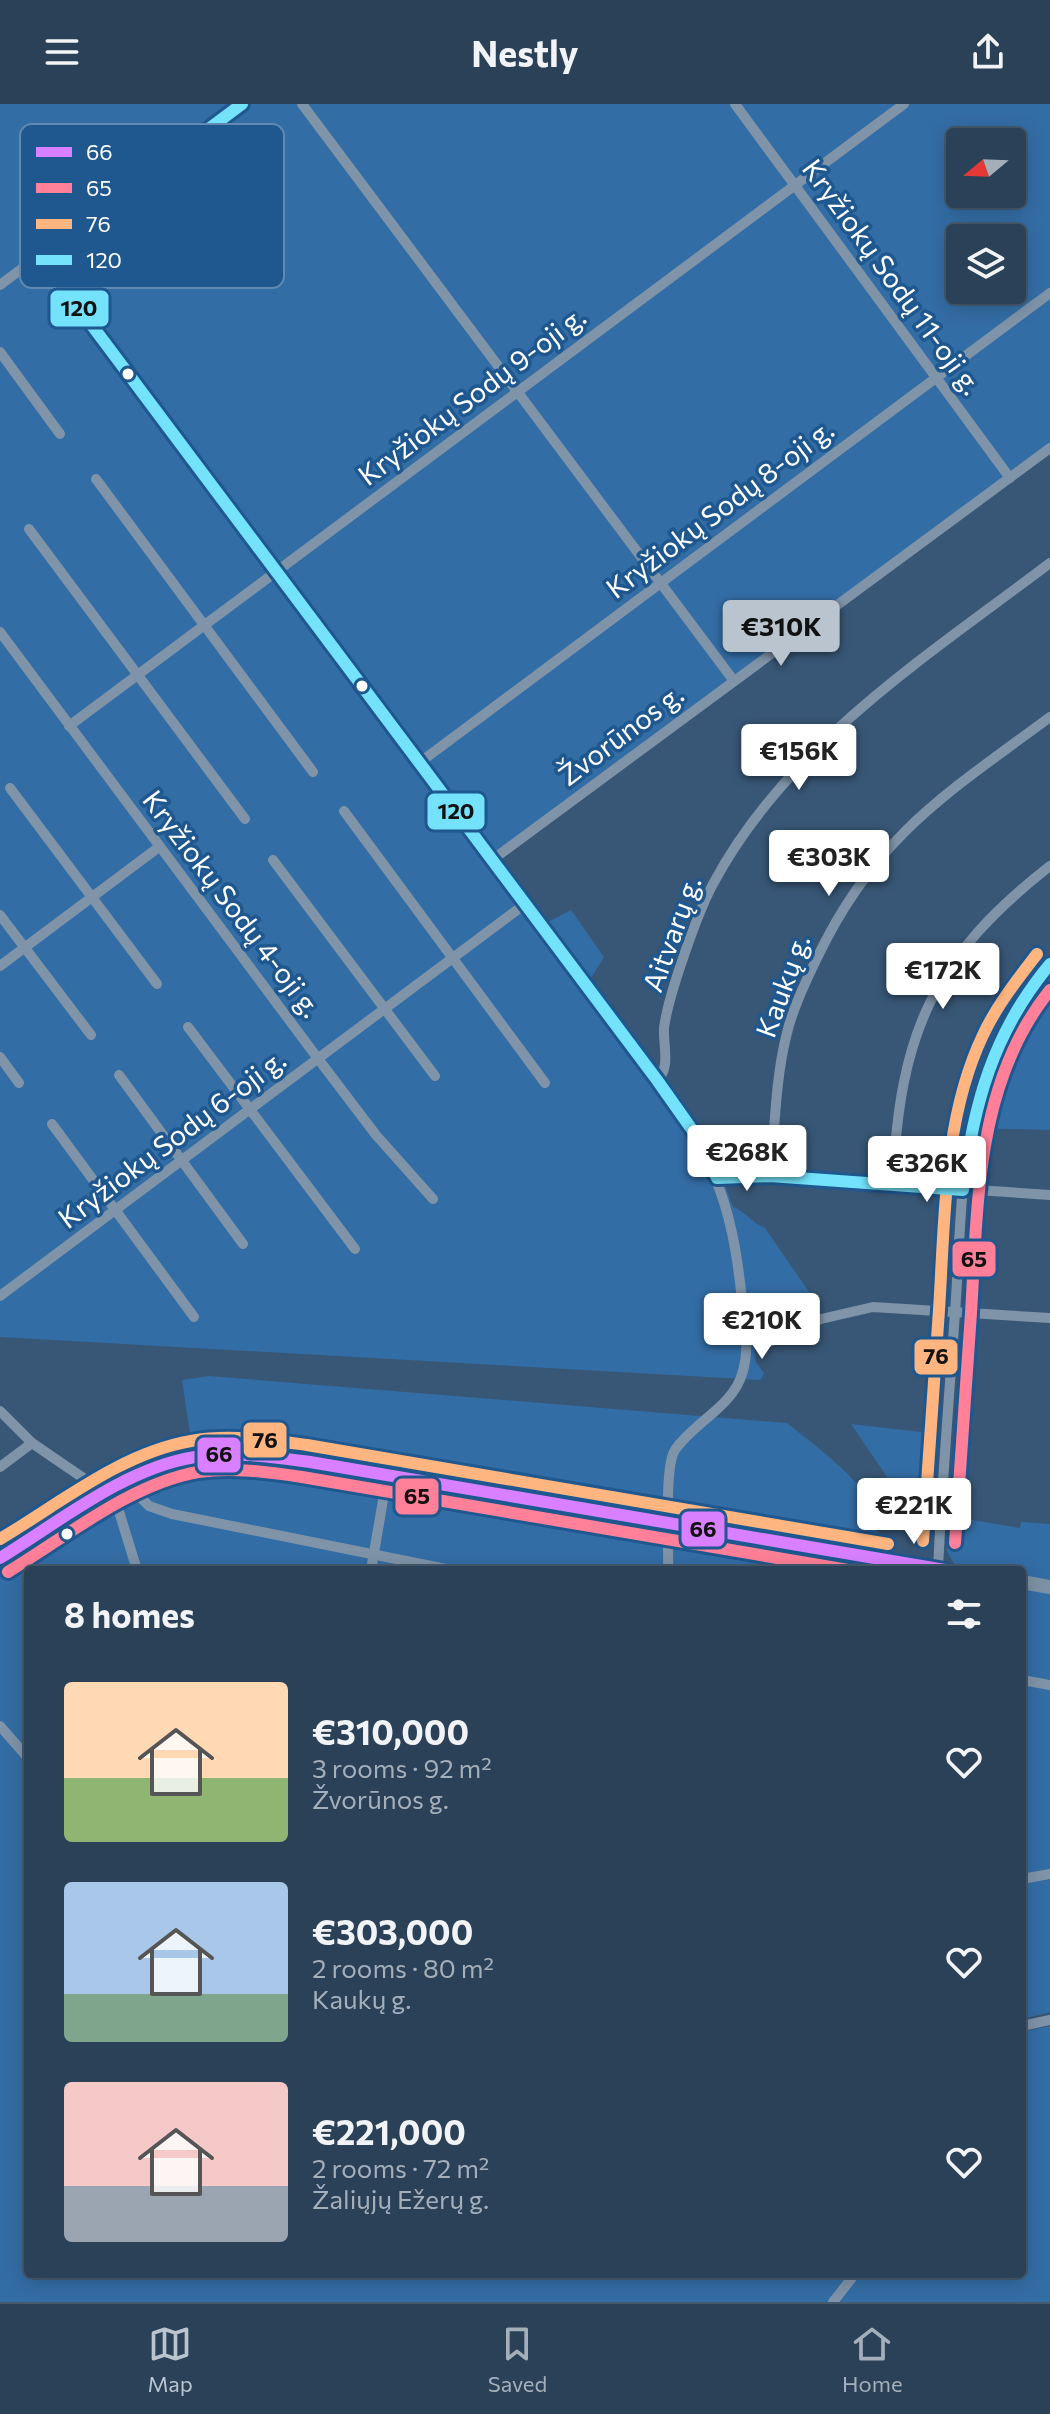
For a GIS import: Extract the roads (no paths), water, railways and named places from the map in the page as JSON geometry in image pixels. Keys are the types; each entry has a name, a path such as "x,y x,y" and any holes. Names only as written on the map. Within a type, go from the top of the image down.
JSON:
{"main road":[{"path":"0,1558 127,1484 178,1461 214,1454 274,1459 922,1566"},
{"path":"1026,1583 1050,1587"}],"street":[{"path":"215,124 242,104"},
{"path":"302,104 734,681"},
{"name":"Kryžiokų Sodų 11-oji g.","path":"735,104 1010,478"},
{"name":"Kryžiokų Sodų 9-oji g.","path":"69,726 904,104"},
{"path":"0,285 20,270"},
{"path":"62,288 657,1080 693,1131 717,1178 736,1243 746,1351 742,1377 723,1402 672,1453 668,1474 668,1566"},
{"name":"Kryžiokų Sodų 8-oji g.","path":"419,763 1050,293"},
{"path":"0,352 60,434"},
{"name":"Žvorūnos g.","path":"492,860 1050,448"},
{"path":"96,479 313,772"},
{"path":"29,529 245,819"},
{"name":"Aitvarų g.","path":"657,1080 665,1069 665,1025 698,918 718,875 764,807 851,716 1050,563"},
{"name":"Kryžiokų Sodų 4-oji g.","path":"0,632 376,1135 433,1199"},
{"name":"Kaukų g.","path":"770,1176 786,1035 806,980 851,894 886,848 921,814 1050,717"},
{"path":"10,788 157,984"},
{"path":"344,811 545,1083"},
{"path":"0,966 159,847"},
{"path":"273,860 435,1076"},
{"path":"893,1184 907,1068 930,997 966,942 1050,866"},
{"name":"Kryžiokų Sodų 6-oji g.","path":"0,1296 525,904"},
{"path":"0,915 91,1035"},
{"path":"941,1566 968,1134 985,1070 1017,1002 1050,964"},
{"path":"188,1027 355,1249"},
{"path":"0,1057 19,1083"},
{"path":"119,1075 243,1244"},
{"path":"52,1124 194,1317"},
{"path":"717,1178 770,1176 1050,1195"},
{"path":"761,1346 821,1319 858,1309 955,1311 1050,1318"},
{"path":"0,1411 32,1443 108,1495 135,1566"},
{"path":"0,1467 32,1443"},
{"path":"372,1566 387,1477"},
{"path":"127,1484 149,1506 172,1514 373,1554 417,1566"},
{"path":"1026,1681 1050,1685"},
{"path":"0,1726 24,1753"},
{"path":"1026,1878 1050,1874"},
{"path":"1026,2025 1050,2020"},
{"path":"833,2302 852,2278"}]}
